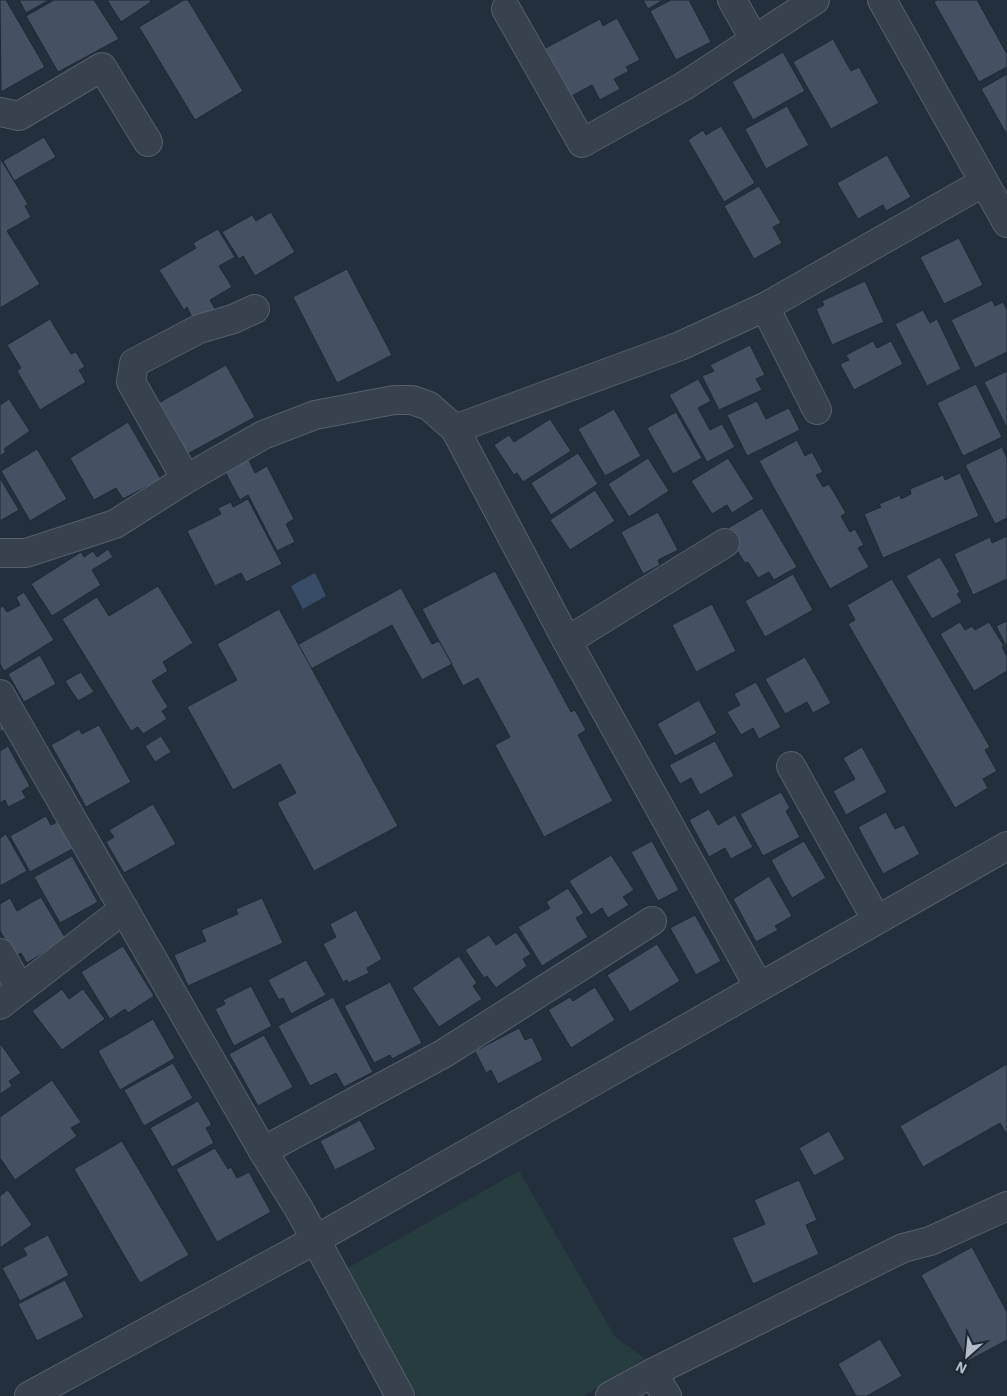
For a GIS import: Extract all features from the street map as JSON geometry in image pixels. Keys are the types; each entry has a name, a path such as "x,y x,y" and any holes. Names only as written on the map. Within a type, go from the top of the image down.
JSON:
{"street":[{"path":"732,0 754,39"},
{"path":"506,9 582,143 684,86 815,0"},
{"path":"882,0 1007,223"},
{"path":"0,112 19,116 102,67 148,142"},
{"path":"455,429 680,346 765,307 984,182"},
{"path":"765,307 817,410"},
{"path":"186,479 131,382 134,364 199,330 255,309"},
{"path":"0,552 26,553 115,524 186,479 263,435 324,413 394,400 412,400 429,406 455,429 567,641 759,987"},
{"path":"567,641 725,543"},
{"path":"0,694 263,1151 299,1209 400,1396"},
{"path":"791,766 876,918"},
{"path":"29,1396 315,1240 759,987 876,918 1007,846"},
{"path":"0,953 10,997 124,909"},
{"path":"263,1151 443,1054 652,922"},
{"path":"610,1396 652,1373 903,1248 930,1240 1007,1206"},
{"path":"652,1373 667,1396"}],"green space":[{"path":"519,1171 615,1337 645,1358 584,1396 417,1396 346,1269"}],"water":[{"path":"315,573 326,596 303,609 291,586"}],"building":[{"path":"0,0 6,0 45,67 1,92"},
{"path":"19,0 49,0 26,13"},
{"path":"54,0 94,0 119,39 58,72 26,16"},
{"path":"107,0 150,0 151,2 121,22"},
{"path":"184,0 188,0 243,91 195,120 139,27"},
{"path":"643,0 663,0 648,9"},
{"path":"671,0 689,0 711,42 676,60 650,11"},
{"path":"937,0 977,0 1007,54 1007,67 979,82 934,2"},
{"path":"617,18 640,60 626,67 629,71 614,79 620,89 600,100 592,85 566,99 540,51 600,19 603,26"},
{"path":"833,39 851,71 859,67 879,103 831,129 793,62"},
{"path":"783,52 805,91 753,120 732,82"},
{"path":"1007,74 1007,135 981,89"},
{"path":"787,106 809,145 766,169 745,129"},
{"path":"721,126 755,183 724,202 688,140 703,130 706,135"},
{"path":"44,137 56,157 14,181 3,161"},
{"path":"887,155 911,197 886,211 883,205 858,219 837,183"},
{"path":"0,158 28,204 25,206 31,217 7,231 40,284 0,308"},
{"path":"759,186 781,223 773,227 782,243 754,259 724,206"},
{"path":"271,212 295,252 255,276 243,256 239,259 222,232 252,215 256,221"},
{"path":"218,229 235,257 219,266 232,287 210,300 215,309 194,321 187,307 184,310 159,270 196,248 193,243"},
{"path":"959,238 983,285 944,304 920,257"},
{"path":"347,269 392,355 337,383 293,297"},
{"path":"865,281 884,322 832,345 816,309 824,305 822,301"},
{"path":"992,300 995,306 1003,302 1007,310 1007,352 975,368 951,320"},
{"path":"923,310 930,323 937,319 961,369 927,386 895,324"},
{"path":"50,319 71,354 76,352 85,367 79,370 86,382 40,410 17,371 21,368 7,345"},
{"path":"873,341 877,348 891,341 903,364 854,390 840,364 849,360 846,355"},
{"path":"750,345 765,375 756,379 762,390 719,410 702,376 714,371 710,365"},
{"path":"226,365 255,417 184,456 155,405"},
{"path":"1007,371 1007,428 984,382"},
{"path":"698,379 711,401 698,408 710,430 722,424 735,447 707,462 669,395"},
{"path":"976,384 1002,437 963,456 937,403"},
{"path":"9,399 30,431 4,449 6,452 0,456 0,405"},
{"path":"757,401 766,419 789,408 800,430 747,456 727,415"},
{"path":"614,409 641,456 605,476 578,429"},
{"path":"676,412 702,458 673,474 647,428"},
{"path":"550,419 571,451 523,482 517,473 514,475 494,445 509,435 514,442"},
{"path":"128,422 161,479 123,499 116,488 94,500 70,458"},
{"path":"797,440 805,456 812,452 823,472 816,475 823,487 829,484 846,513 841,516 850,532 855,529 864,545 858,548 869,567 830,589 759,461"},
{"path":"1002,447 1007,458 1007,518 995,524 965,465"},
{"path":"37,449 67,499 30,521 1,471"},
{"path":"578,453 598,484 551,515 531,483"},
{"path":"248,458 255,473 267,466 294,519 286,524 295,542 277,551 248,495 240,500 224,470"},
{"path":"648,458 669,491 629,517 608,484"},
{"path":"728,458 754,499 732,513 727,505 712,514 691,481"},
{"path":"960,473 979,516 883,558 864,514 881,507 879,504 900,495 901,499 911,494 910,489 943,475 945,480"},
{"path":"0,478 19,510 0,521"},
{"path":"595,490 615,521 570,550 550,520"},
{"path":"248,499 282,564 246,582 241,573 215,586 187,531 221,514 218,508 231,502 233,507"},
{"path":"762,508 797,567 774,580 769,572 758,578 748,562 745,563 734,546 737,544 728,528"},
{"path":"658,512 678,550 658,560 660,565 643,574 621,532"},
{"path":"1007,536 1007,579 973,595 954,554 990,537 992,543"},
{"path":"108,549 113,557 92,570 101,585 52,616 31,584 81,552 84,557 93,551 97,557"},
{"path":"940,557 960,592 957,594 962,602 932,619 906,576"},
{"path":"495,571 571,712 575,710 586,730 578,735 613,801 544,837 495,745 510,737 478,678 463,686 422,609"},
{"path":"793,574 813,610 765,637 745,601"},
{"path":"892,579 990,747 985,750 997,771 983,779 988,788 955,808 848,624 855,620 847,605"},
{"path":"158,586 193,643 163,662 168,671 152,681 168,707 162,711 167,719 143,734 138,727 131,731 62,619 97,597 109,616"},
{"path":"401,588 432,644 439,641 452,664 422,680 392,625 311,669 297,645"},
{"path":"24,592 54,640 4,671 0,664 0,608 3,606 7,612 20,605 16,597"},
{"path":"712,604 736,651 696,672 672,625"},
{"path":"279,609 398,826 314,871 277,803 296,793 280,764 233,790 187,707 237,680 217,644"},
{"path":"1007,621 1007,648 996,626"},
{"path":"960,622 965,630 972,626 975,630 989,622 1004,646 1002,647 1007,656 1007,671 974,691 940,634"},
{"path":"40,655 56,684 24,702 8,674"},
{"path":"805,657 831,703 813,713 807,702 785,714 765,679"},
{"path":"81,672 94,692 78,701 65,681"},
{"path":"756,682 781,727 759,739 753,728 741,735 727,712 740,705 734,694"},
{"path":"699,700 717,733 675,756 657,724"},
{"path":"0,720 5,729 0,732"},
{"path":"99,725 131,782 86,807 51,745 79,729 82,734"},
{"path":"161,736 171,752 155,762 145,746"},
{"path":"715,741 734,776 700,795 691,778 680,784 669,765"},
{"path":"8,746 30,786 22,791 26,798 8,807 5,800 0,803 0,751"},
{"path":"862,747 887,792 846,815 833,791 855,779 843,758"},
{"path":"781,792 790,808 786,811 800,837 763,856 740,814"},
{"path":"153,804 176,844 124,873 106,842 114,837 109,830"},
{"path":"709,809 718,825 735,815 753,847 731,859 725,848 709,857 689,820"},
{"path":"886,812 895,829 904,825 920,854 883,874 858,827"},
{"path":"46,816 51,825 59,821 74,848 30,872 10,836"},
{"path":"6,834 27,871 0,886 0,838"},
{"path":"652,841 679,890 658,901 631,852"},
{"path":"804,841 826,878 792,898 771,860"},
{"path":"611,855 634,890 623,897 629,905 608,918 602,908 591,915 569,881"},
{"path":"72,856 98,902 60,923 34,877"},
{"path":"769,876 792,916 775,926 778,930 756,942 733,899"},
{"path":"568,888 584,913 576,918 588,937 542,966 518,927 550,908 546,902"},
{"path":"41,897 66,939 27,963 21,953 15,956 0,931 0,904 10,898 17,911"},
{"path":"262,898 283,943 188,986 174,955 206,941 201,930 238,914 236,909"},
{"path":"356,910 382,959 367,968 369,973 348,983 347,980 343,982 323,944 336,937 330,924"},
{"path":"695,915 721,961 696,975 670,928"},
{"path":"516,932 531,954 523,959 527,966 496,988 487,976 484,978 465,950 489,935 496,945"},
{"path":"657,944 680,981 630,1012 607,975"},
{"path":"123,946 154,996 128,1013 125,1009 110,1019 81,972"},
{"path":"459,956 477,983 473,986 482,999 439,1027 412,988"},
{"path":"306,960 326,995 291,1014 283,998 279,1000 268,980"},
{"path":"390,982 422,1043 392,1059 390,1055 374,1063 344,1006"},
{"path":"251,986 272,1026 234,1046 215,1009 225,1004 223,1000"},
{"path":"595,987 615,1020 571,1048 548,1010 570,997 573,1001"},
{"path":"62,989 69,999 83,989 105,1019 62,1050 32,1011"},
{"path":"333,997 373,1072 344,1087 336,1073 310,1086 278,1026"},
{"path":"153,1019 175,1058 120,1090 98,1051"},
{"path":"519,1028 525,1040 532,1037 543,1060 498,1084 491,1070 486,1073 475,1051"},
{"path":"264,1035 293,1087 258,1106 229,1054"},
{"path":"0,1043 21,1073 9,1081 12,1086 0,1094"},
{"path":"173,1063 193,1098 144,1126 124,1090"},
{"path":"1007,1064 1007,1135 1000,1123 923,1167 900,1126"},
{"path":"52,1080 81,1122 71,1128 77,1136 15,1180 0,1158 0,1117"},
{"path":"198,1101 212,1125 206,1128 214,1143 172,1167 150,1128"},
{"path":"360,1120 376,1149 335,1170 320,1141"},
{"path":"829,1131 845,1159 814,1176 799,1148"},
{"path":"122,1141 189,1255 140,1283 74,1169"},
{"path":"215,1148 228,1169 231,1167 237,1178 249,1172 271,1212 217,1242 176,1169"},
{"path":"799,1180 817,1220 806,1225 819,1254 753,1284 732,1238 765,1224 754,1200"},
{"path":"8,1190 32,1225 0,1248 0,1196"},
{"path":"48,1235 69,1275 20,1301 2,1268 27,1255 23,1248"},
{"path":"972,1247 1007,1312 1007,1340 968,1361 921,1275"},
{"path":"65,1280 84,1317 37,1341 18,1304"},
{"path":"880,1339 902,1376 867,1396 856,1396 838,1364"}]}
